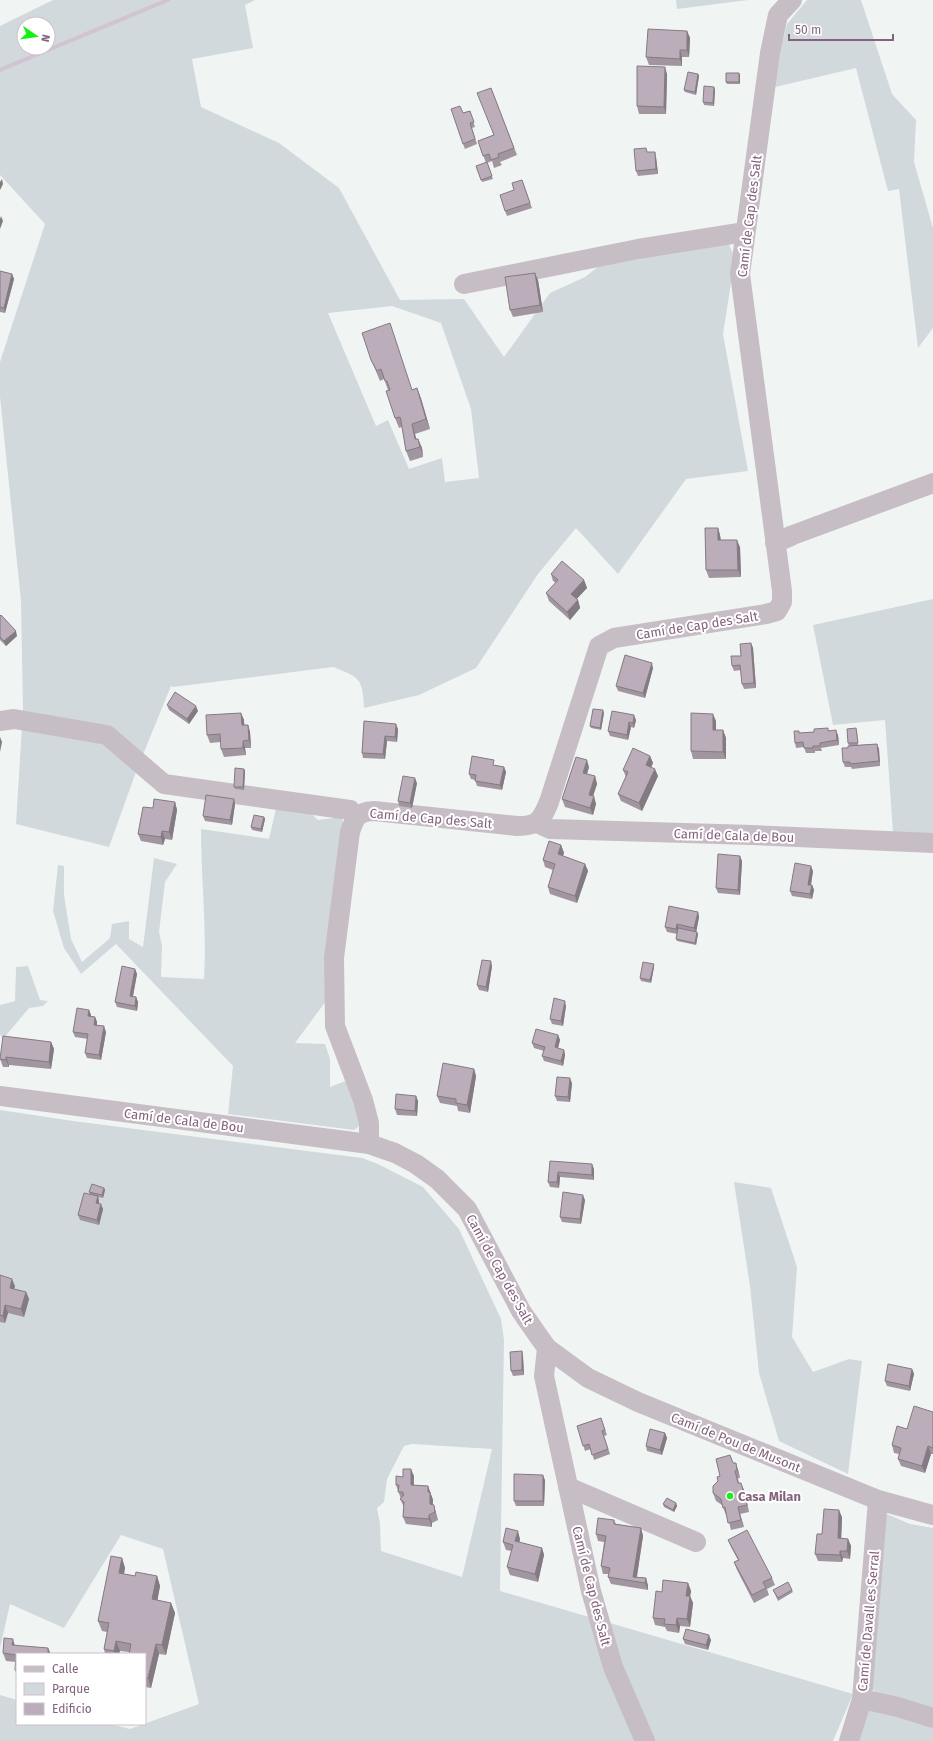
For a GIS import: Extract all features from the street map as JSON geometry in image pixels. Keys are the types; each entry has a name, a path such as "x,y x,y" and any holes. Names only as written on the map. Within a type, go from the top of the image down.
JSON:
{"street":[{"name":"Camí de Cap des Salt","path":"645,1741 613,1668 591,1592 544,1376 547,1348 521,1311 467,1209 437,1180 416,1164 395,1153 369,1144 369,1124 367,1116 336,1026 334,958 350,832 355,819 363,812 374,811 517,826 530,826 537,823 544,814 549,802 599,646 614,638 766,614 777,610 782,602 782,591 740,274 770,53 778,15 792,0"},
{"path":"464,284 638,249 745,232"},
{"path":"775,543 933,483"},
{"path":"0,721 14,719 106,734 164,784 350,810 355,819"},
{"name":"Camí de Cala de Bou","path":"537,823 550,829 752,835 933,843"},
{"name":"Camí de Cala de Bou","path":"0,1096 369,1144"},
{"name":"Camí de Pou de Musont","path":"547,1348 588,1378 638,1402 878,1500 933,1515"},
{"path":"568,1487 696,1542"},
{"name":"Camí de Davall es Serral","path":"849,1741 862,1699 878,1500"},
{"path":"862,1699 898,1707 933,1718"}],"green space":[{"path":"53,0 255,0 245,5 253,48 192,59 201,107 279,143 339,188 400,300 464,299 504,357 550,293 585,277 604,262 727,240 735,258 723,334 748,471 686,479 618,574 576,528 538,574 476,668 419,695 364,708 361,684 358,680 349,673 333,667 173,687 171,686 142,757 23,711 21,601 0,397 0,362 45,224 0,175 0,26 16,18 16,56 56,56 56,16 20,16","holes":["392,306 441,323 471,409 479,478 445,482 442,458 409,469 388,420 376,426 328,313"]},
{"path":"676,0 748,0 677,9"},
{"path":"807,0 861,0 892,94 916,120 914,162 933,228 933,328 918,348 899,189 888,191 856,68 771,88 787,24"},
{"path":"933,599 933,836 893,832 885,720 833,725 813,625"},
{"path":"22,726 103,742 137,769 109,847 16,824"},
{"path":"277,804 304,807 318,820 341,817 344,824 326,1001 295,1043 325,1044 330,1059 330,1087 348,1080 362,1124 354,1130 228,1114 233,1066 116,944 81,974 64,948 53,911 58,865 64,866 64,895 71,939 82,962 110,938 112,924 129,921 129,939 143,947 154,858 177,864 165,882 159,932 162,946 161,977 204,979 205,941 201,829 269,839"},
{"path":"28,966 40,1000 48,1001 43,1006 29,1008 3,1039 0,1034 0,1005 15,1001 16,967"},
{"path":"0,1110 73,1121 362,1158 378,1164 423,1187 459,1229 501,1319 504,1340 500,1591 853,1694 833,1741 0,1741 0,1695 16,1700 16,1725 114,1725 130,1729 141,1725 146,1725 146,1723 199,1704 163,1549 121,1535 64,1628 10,1604 0,1648","holes":["412,1444 492,1449 462,1577 381,1551 380,1524 377,1508 384,1502 387,1479 404,1446"]},
{"path":"734,1182 771,1188 797,1267 792,1337 813,1372 849,1359 862,1361 848,1474 779,1441 759,1373 750,1286"},
{"path":"882,1512 910,1524 933,1528 933,1712 879,1695 869,1686"},
{"path":"870,1709 933,1723 933,1741 857,1741 863,1716"}],"building":[{"path":"648,29 687,31 687,50 680,50 680,59 646,57"},
{"path":"637,66 665,67 664,107 637,106"},
{"path":"688,72 698,74 695,92 684,90"},
{"path":"726,73 739,73 739,82 726,82"},
{"path":"704,86 714,87 713,103 703,102"},
{"path":"491,88 514,148 498,154 499,157 491,160 489,154 483,156 478,141 494,135 477,93"},
{"path":"460,106 463,113 470,111 474,122 470,123 475,139 463,144 451,109"},
{"path":"646,148 647,152 655,152 656,169 636,171 634,149"},
{"path":"487,162 492,176 481,180 476,166"},
{"path":"522,180 530,203 505,211 500,195 514,190 512,183"},
{"path":"0,271 12,274 4,308 0,307"},
{"path":"535,273 540,305 510,310 505,277"},
{"path":"390,323 412,390 417,388 426,419 412,424 415,439 418,439 420,447 406,451 400,417 395,418 386,391 390,390 387,381 385,381 381,369 377,371 371,360 362,333"},
{"path":"705,528 718,528 718,540 737,540 738,570 706,570"},
{"path":"562,561 584,580 571,594 578,600 567,612 546,593 558,580 551,574"},
{"path":"1,615 16,631 4,641 0,637"},
{"path":"751,643 754,683 742,684 740,665 732,666 731,656 741,656 740,644"},
{"path":"625,655 652,663 643,693 616,686"},
{"path":"175,692 196,706 187,719 167,705"},
{"path":"593,709 603,710 600,728 590,726"},
{"path":"612,711 634,715 633,723 629,722 627,735 608,731"},
{"path":"241,713 242,725 248,725 249,740 243,741 243,748 221,749 220,734 207,735 206,715"},
{"path":"691,713 713,714 713,730 723,730 723,752 691,751"},
{"path":"364,721 396,724 395,737 385,736 383,754 362,753"},
{"path":"828,728 828,731 836,730 837,740 820,743 820,746 813,746 813,748 804,748 803,742 795,743 794,731 799,731 799,733 814,732 814,729"},
{"path":"856,728 858,743 848,743 847,729"},
{"path":"877,744 879,761 850,764 850,762 843,762 842,748 848,748 848,746"},
{"path":"633,748 650,756 646,765 655,769 639,803 618,794 628,772 623,770"},
{"path":"472,756 494,760 493,765 504,767 500,785 475,781 476,775 469,774"},
{"path":"576,757 587,760 583,773 595,776 589,795 594,796 590,808 562,799"},
{"path":"235,768 244,769 243,787 234,787"},
{"path":"403,776 415,778 410,803 398,801"},
{"path":"206,795 234,799 230,820 203,816"},
{"path":"154,799 175,802 169,832 162,831 161,837 138,834 143,807 153,808"},
{"path":"254,815 264,817 261,829 251,827"},
{"path":"549,841 561,845 558,854 585,864 575,896 548,887 555,864 543,860"},
{"path":"718,854 740,856 738,890 716,888"},
{"path":"795,863 811,866 808,885 812,885 810,894 790,891"},
{"path":"669,906 698,912 694,928 677,924 676,929 665,927"},
{"path":"678,928 697,932 695,943 676,939"},
{"path":"482,960 491,961 486,987 477,985"},
{"path":"643,962 654,964 650,980 640,978"},
{"path":"122,966 135,969 130,996 136,997 135,1006 115,1002"},
{"path":"554,998 565,1001 561,1021 550,1019"},
{"path":"77,1008 89,1010 88,1016 95,1017 94,1025 104,1026 99,1055 85,1053 88,1034 73,1032"},
{"path":"536,1029 558,1035 555,1047 564,1050 561,1061 542,1056 545,1047 532,1043"},
{"path":"3,1036 51,1042 49,1062 6,1057 6,1060 0,1059"},
{"path":"443,1063 474,1069 467,1105 456,1103 456,1099 437,1096"},
{"path":"557,1077 570,1078 568,1097 555,1096"},
{"path":"396,1094 416,1096 415,1111 395,1109"},
{"path":"550,1161 592,1164 592,1175 558,1172 557,1182 548,1182"},
{"path":"92,1184 104,1188 102,1195 89,1192"},
{"path":"563,1192 583,1195 580,1219 560,1217"},
{"path":"84,1193 98,1196 96,1203 101,1204 97,1220 78,1215"},
{"path":"0,1275 12,1279 10,1288 26,1292 21,1309 5,1305 3,1316 0,1315"},
{"path":"522,1351 522,1370 511,1371 510,1352"},
{"path":"888,1364 912,1369 909,1386 885,1381"},
{"path":"914,1406 933,1412 933,1448 928,1446 922,1466 898,1459 901,1448 892,1445 897,1426 907,1429"},
{"path":"601,1418 605,1430 602,1431 608,1449 592,1455 589,1444 583,1446 577,1426"},
{"path":"650,1429 665,1433 660,1450 646,1446"},
{"name":"Casa Milan","path":"730,1455 733,1463 736,1463 737,1470 735,1471 738,1483 741,1483 747,1505 738,1507 741,1520 728,1523 725,1507 723,1508 721,1499 713,1493 713,1486 718,1481 717,1477 720,1476 716,1459"},
{"path":"403,1469 411,1469 411,1485 428,1486 428,1492 430,1492 430,1504 434,1505 435,1512 429,1515 429,1519 403,1517 404,1502 400,1499 404,1495 403,1492 398,1492 399,1485 396,1485 396,1476 403,1477"},
{"path":"514,1474 543,1475 543,1501 514,1501"},
{"path":"667,1498 676,1503 673,1510 663,1504"},
{"path":"824,1509 839,1510 838,1538 848,1539 847,1551 840,1551 840,1555 815,1554 817,1534 822,1534"},
{"path":"598,1518 614,1520 614,1524 641,1528 633,1577 646,1578 645,1583 608,1577 610,1568 601,1566 606,1536 596,1534"},
{"path":"506,1528 518,1531 515,1541 542,1548 535,1574 507,1567 513,1545 503,1542"},
{"path":"747,1530 772,1578 763,1582 766,1588 752,1595 734,1562 739,1560 728,1540"},
{"path":"111,1556 122,1558 119,1573 135,1576 136,1572 157,1576 152,1599 171,1603 162,1645 156,1644 148,1678 146,1678 146,1653 129,1653 131,1644 116,1641 114,1651 104,1649 109,1623 98,1621"},
{"path":"663,1580 688,1583 686,1596 690,1596 687,1619 677,1618 676,1625 664,1624 665,1619 653,1618 656,1591 662,1592"},
{"path":"788,1582 792,1590 778,1598 773,1590"},
{"path":"686,1629 709,1635 706,1645 683,1639"},
{"path":"4,1638 13,1639 12,1645 48,1648 48,1653 16,1653 16,1655 3,1653"}],"waterway":[{"path":"0,70 168,0"}],"place":[{"name":"Casa Milan","path":"730,1496"}]}
